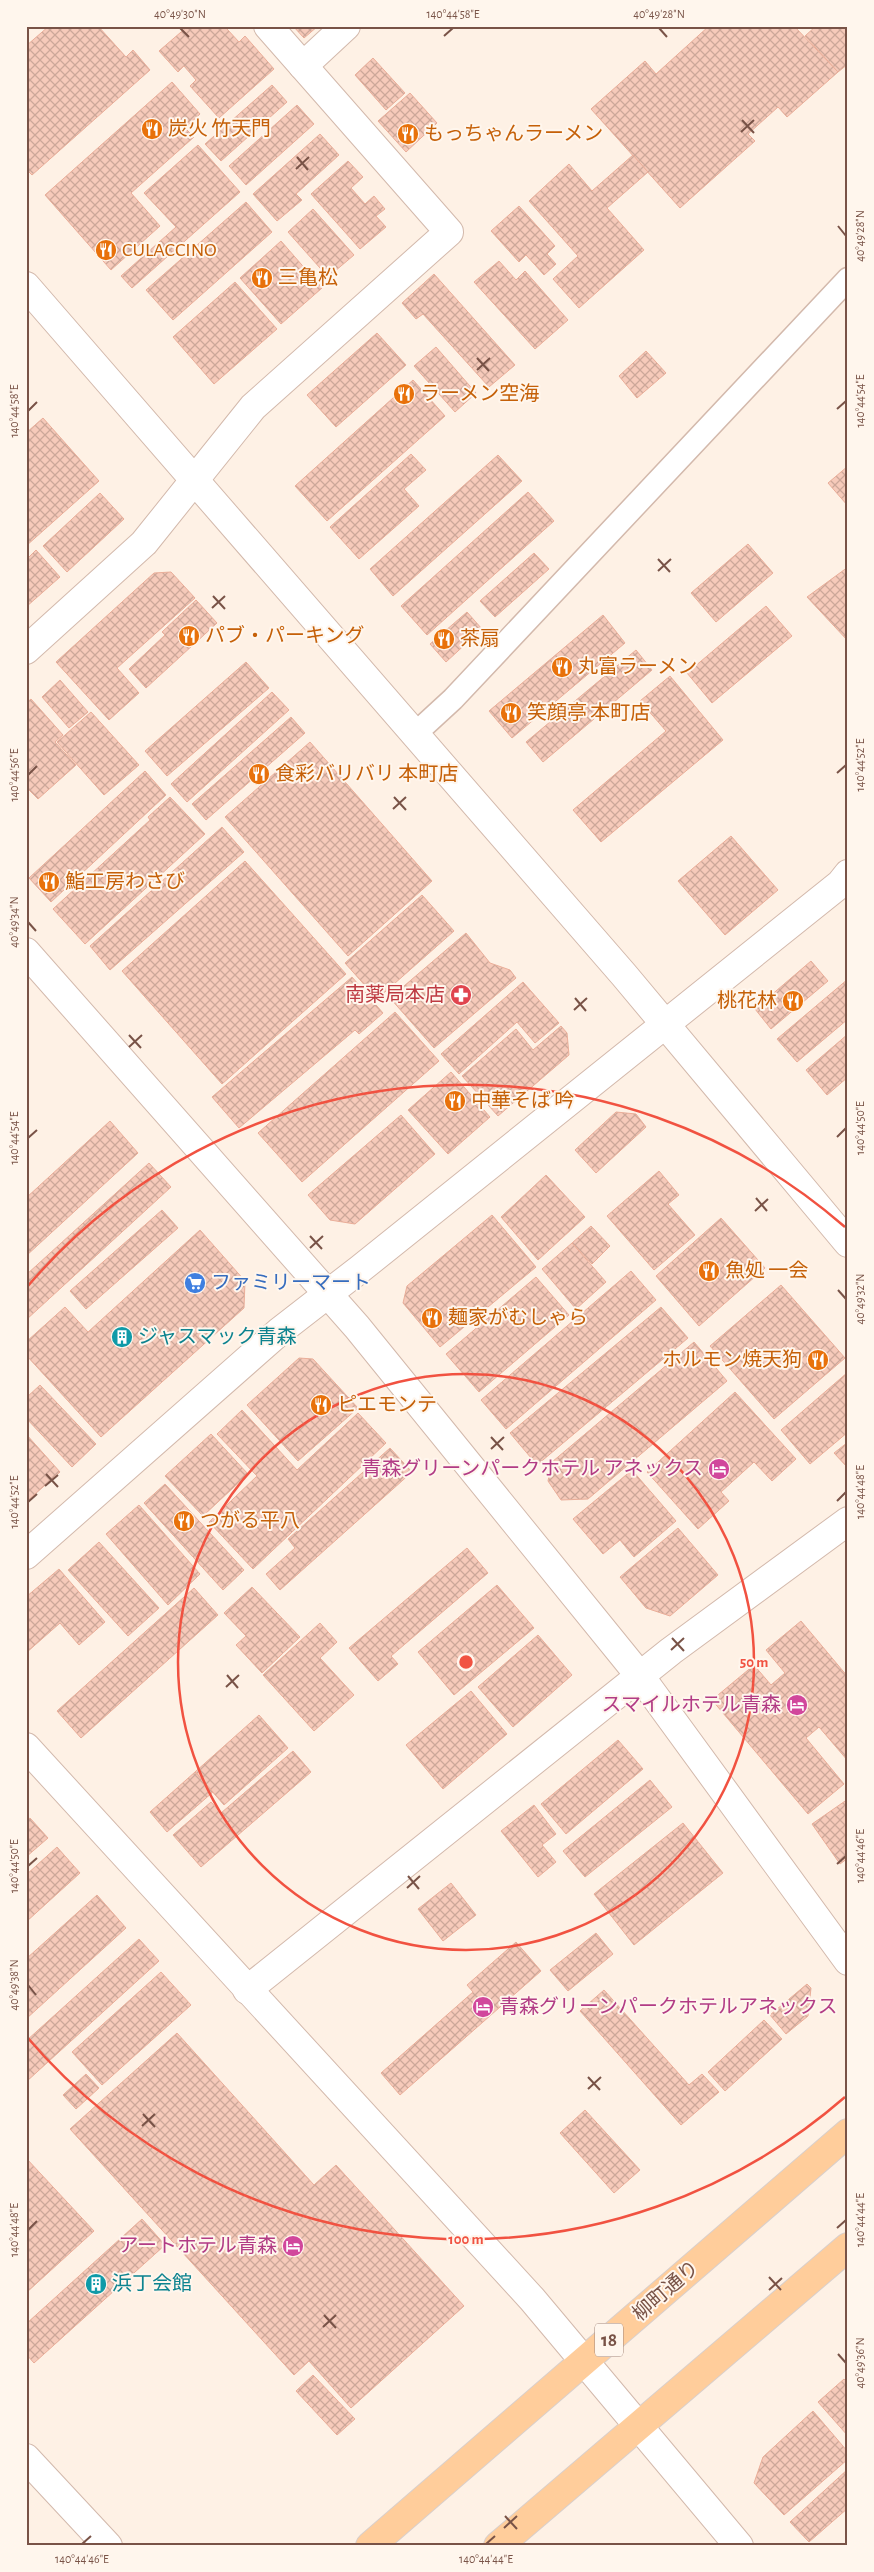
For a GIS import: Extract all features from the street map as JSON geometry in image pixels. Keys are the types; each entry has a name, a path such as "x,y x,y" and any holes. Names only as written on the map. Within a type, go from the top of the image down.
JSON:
{"main road":[{"name":"柳町通り","path":"370,2546 848,2134"},
{"path":"498,2546 848,2247"}],"street":[{"path":"26,650 144,543 253,408 448,232 268,26"},
{"path":"303,66 346,26"},
{"path":"26,286 416,733 664,1023 848,1243"},
{"path":"26,1555 280,1331 840,884 848,874"},
{"path":"26,952 329,1293 640,1676 848,1961"},
{"path":"247,1990 640,1676 848,1521"},
{"path":"26,1747 532,2299 739,2546"},
{"path":"26,2458 108,2546"}],"lane":[{"path":"416,733 454,699 848,279"}],"building":[{"path":"49,26 98,26 126,57 133,50 150,70 32,175 26,169 26,46"},
{"path":"188,26 229,26 227,29 239,42 245,36 274,69 219,118 190,86 196,80 184,66 178,72 159,51"},
{"path":"293,26 318,26 304,38"},
{"path":"709,26 794,26 838,72 787,117 778,107 748,134 755,141 680,208 591,109 645,61 656,74"},
{"path":"816,26 848,26 848,64 838,72 805,36"},
{"path":"373,58 405,93 386,110 355,75"},
{"path":"172,82 200,114 185,128 194,137 131,193 160,226 111,270 45,195"},
{"path":"272,85 287,102 221,161 205,144"},
{"path":"410,93 437,123 406,152 378,121"},
{"path":"297,105 314,124 246,185 229,166"},
{"path":"320,134 339,155 296,194 302,200 277,221 253,194"},
{"path":"198,145 240,192 132,288 121,276 176,227 144,193"},
{"path":"633,155 648,172 607,208 644,250 579,308 553,279 578,256 529,201 569,164 592,191"},
{"path":"348,161 363,177 351,188 365,204 374,196 385,209 376,216 386,227 360,249 311,194"},
{"path":"246,202 272,232 173,320 146,290"},
{"path":"519,206 555,246 547,254 556,264 544,275 526,255 519,262 491,231"},
{"path":"313,209 354,255 328,277 288,232"},
{"path":"281,241 322,288 281,324 240,278"},
{"path":"499,261 516,280 525,271 568,320 535,349 474,282"},
{"path":"434,274 515,365 489,387 423,314 416,319 402,303"},
{"path":"235,282 277,329 214,384 173,337"},
{"path":"377,333 406,365 336,427 307,395"},
{"path":"436,347 476,393 455,412 414,366"},
{"path":"646,351 666,373 637,398 619,376"},
{"path":"413,380 445,416 327,521 295,486"},
{"path":"43,418 99,481 26,546 26,433"},
{"path":"411,454 426,470 404,489 419,506 359,559 330,527"},
{"path":"498,455 522,481 393,596 370,569"},
{"path":"848,466 848,506 828,483"},
{"path":"528,492 554,521 427,635 401,606"},
{"path":"100,493 124,519 67,572 43,546"},
{"path":"748,544 773,573 716,622 691,593"},
{"path":"36,550 60,577 26,607 26,560"},
{"path":"534,553 549,569 495,617 480,601"},
{"path":"848,567 848,641 807,597"},
{"path":"171,572 195,598 117,668 139,693 109,720 56,662 154,573"},
{"path":"196,600 217,623 146,688 129,669 165,635 162,632"},
{"path":"766,606 792,636 712,703 687,673"},
{"path":"467,612 482,629 446,662 430,644"},
{"path":"603,615 625,643 512,738 489,711"},
{"path":"636,650 652,670 543,762 526,742"},
{"path":"246,662 269,688 167,776 145,751"},
{"path":"670,676 723,740 601,842 573,810 666,731 640,701"},
{"path":"60,680 88,712 69,728 42,697"},
{"path":"272,692 289,710 187,802 171,784"},
{"path":"31,699 63,735 55,742 76,765 38,799 26,787 26,703"},
{"path":"91,712 139,765 104,795 57,742"},
{"path":"291,717 305,733 206,820 192,804"},
{"path":"310,742 432,881 348,956 225,817"},
{"path":"145,771 166,795 51,902 29,878"},
{"path":"170,797 205,834 85,944 53,909 150,820 148,817"},
{"path":"222,827 244,852 110,970 90,946"},
{"path":"731,836 778,890 725,935 678,881"},
{"path":"245,861 346,974 222,1084 122,971"},
{"path":"422,895 454,931 377,999 345,963"},
{"path":"466,933 490,963 510,970 516,978 434,1048 390,998"},
{"path":"811,961 828,981 771,1029 755,1009"},
{"path":"352,977 383,1013 359,1034 355,1030 239,1128 212,1097"},
{"path":"848,979 848,1019 797,1062 777,1039"},
{"path":"523,982 559,1023 535,1043 517,1022 459,1074 441,1054"},
{"path":"395,1012 439,1061 302,1182 258,1133"},
{"path":"561,1026 567,1033 569,1055 498,1116 462,1076 516,1029 533,1050"},
{"path":"848,1034 848,1077 827,1095 806,1070"},
{"path":"451,1072 490,1117 448,1154 408,1110"},
{"path":"616,1112 636,1114 646,1127 596,1173 575,1150"},
{"path":"401,1115 435,1154 355,1224 330,1220 308,1195"},
{"path":"110,1121 138,1153 26,1256 26,1198"},
{"path":"149,1163 171,1187 26,1320 26,1275"},
{"path":"659,1171 679,1195 668,1204 695,1235 654,1270 607,1216"},
{"path":"546,1175 585,1217 538,1260 501,1217"},
{"path":"162,1210 178,1228 86,1309 70,1291"},
{"path":"492,1215 536,1267 440,1347 403,1303 407,1286"},
{"path":"721,1218 765,1268 699,1326 656,1276"},
{"path":"591,1226 610,1246 592,1264 572,1243"},
{"name":"ジャスマック青森","path":"200,1230 245,1281 244,1308 101,1437 26,1355 26,1342 65,1307 88,1332"},
{"path":"572,1243 606,1282 576,1309 542,1269"},
{"path":"631,1271 656,1300 506,1429 481,1400"},
{"path":"536,1277 569,1315 479,1392 446,1354"},
{"path":"781,1285 845,1358 774,1419 710,1346"},
{"path":"661,1307 688,1338 537,1465 510,1433"},
{"path":"694,1342 727,1381 588,1499 561,1500 548,1481 552,1462"},
{"path":"299,1358 313,1359 358,1408 298,1461 247,1405"},
{"path":"848,1372 848,1432 810,1464 781,1430"},
{"path":"40,1385 96,1444 72,1467 26,1418 26,1398"},
{"path":"735,1392 796,1459 772,1481 754,1462 721,1492 729,1501 698,1529 647,1472"},
{"path":"242,1410 297,1470 358,1413 386,1443 253,1569 209,1522 257,1476 217,1434"},
{"path":"26,1434 60,1472 26,1502"},
{"path":"211,1434 248,1474 203,1516 165,1476"},
{"path":"848,1442 848,1468 834,1453"},
{"path":"390,1448 412,1472 280,1590 266,1574 295,1548 288,1539"},
{"path":"632,1470 676,1521 634,1557 620,1540 603,1554 573,1519"},
{"path":"165,1484 244,1570 223,1590 144,1503"},
{"path":"139,1505 200,1574 168,1605 106,1534"},
{"path":"678,1528 718,1575 670,1616 646,1608 620,1577"},
{"path":"99,1542 159,1608 128,1636 68,1570"},
{"path":"467,1548 488,1573 391,1656 398,1664 378,1681 349,1648"},
{"path":"59,1569 105,1622 79,1645 60,1623 26,1653 26,1597"},
{"path":"497,1585 534,1628 454,1695 418,1652"},
{"path":"252,1587 300,1637 262,1673 236,1645 246,1636 224,1613"},
{"path":"194,1588 218,1615 81,1738 57,1711"},
{"path":"801,1621 848,1677 848,1761 819,1727 806,1738 844,1784 808,1814 712,1700 754,1665 771,1685 785,1673 766,1650"},
{"path":"320,1623 337,1642 320,1658 354,1695 314,1731 263,1675"},
{"path":"538,1635 572,1675 513,1727 478,1687"},
{"path":"471,1691 507,1734 443,1789 406,1745"},
{"path":"259,1715 288,1748 224,1805 195,1772"},
{"path":"618,1740 643,1769 566,1834 541,1804"},
{"path":"293,1751 311,1772 201,1867 173,1835 211,1802 221,1813"},
{"path":"195,1772 213,1792 167,1832 150,1812"},
{"path":"650,1780 672,1807 585,1877 563,1851"},
{"path":"848,1799 848,1858 840,1864 812,1824"},
{"path":"534,1805 556,1834 542,1845 556,1862 538,1877 501,1831"},
{"path":"30,1818 48,1838 26,1857 26,1821"},
{"path":"683,1823 723,1873 634,1945 594,1894"},
{"path":"57,1847 80,1873 26,1922 26,1875"},
{"path":"451,1883 476,1915 443,1941 418,1909"},
{"path":"97,1895 126,1928 26,2019 26,1959"},
{"path":"596,1933 613,1954 568,1991 550,1970"},
{"path":"139,1939 159,1961 26,2082 26,2041"},
{"path":"516,1942 541,1971 400,2095 381,2073 473,1992 467,1985"},
{"path":"161,1972 191,2005 102,2085 72,2052"},
{"path":"807,1984 811,1988 808,2016 786,2034 770,2015"},
{"path":"604,1990 689,2085 702,2074 719,2092 681,2125 580,2011"},
{"path":"764,2020 782,2039 725,2091 708,2072"},
{"name":"アートホテル青森","path":"177,2033 314,2185 336,2165 464,2306 351,2408 309,2361 294,2375 70,2129"},
{"path":"86,2074 99,2088 76,2109 63,2095"},
{"path":"585,2110 640,2170 614,2193 560,2133"},
{"path":"26,2158 94,2231 26,2293"},
{"name":"浜丁会館","path":"142,2219 165,2245 34,2363 26,2354 26,2324"},
{"path":"313,2375 355,2419 337,2435 296,2391"},
{"path":"844,2379 848,2383 848,2436 818,2402"},
{"path":"813,2411 848,2452 848,2459 784,2515 754,2483 763,2457"},
{"path":"848,2469 848,2508 809,2542 790,2522"}],"place":[{"name":"炭火 竹天門","path":"152,129"},
{"name":"もっちゃんラーメン","path":"408,134"},
{"name":"CULACCINO","path":"106,250"},
{"name":"三亀松","path":"262,278"},
{"name":"ラーメン空海","path":"404,394"},
{"name":"パブ・パーキング","path":"189,636"},
{"name":"茶扇","path":"444,639"},
{"name":"丸富ラーメン","path":"562,667"},
{"name":"笑顔亭 本町店","path":"511,713"},
{"name":"食彩バリバリ 本町店","path":"259,774"},
{"name":"鮨工房わさび","path":"49,882"},
{"name":"南薬局本店","path":"461,995"},
{"name":"桃花林","path":"793,1001"},
{"name":"中華そば 吟","path":"455,1101"},
{"name":"魚処 一会","path":"709,1271"},
{"name":"ファミリーマート","path":"195,1283"},
{"name":"麺家がむしゃら","path":"432,1318"},
{"name":"ジャスマック青森","path":"122,1337"},
{"name":"ホルモン焼天狗","path":"818,1360"},
{"name":"ピエモンテ","path":"321,1405"},
{"name":"青森グリーンパークホテル アネックス","path":"719,1469"},
{"name":"つがる平八","path":"184,1521"},
{"name":"スマイルホテル青森","path":"797,1705"},
{"name":"青森グリーンパークホテルアネックス","path":"483,2007"},
{"name":"アートホテル青森","path":"293,2246"},
{"name":"浜丁会館","path":"96,2284"}]}
